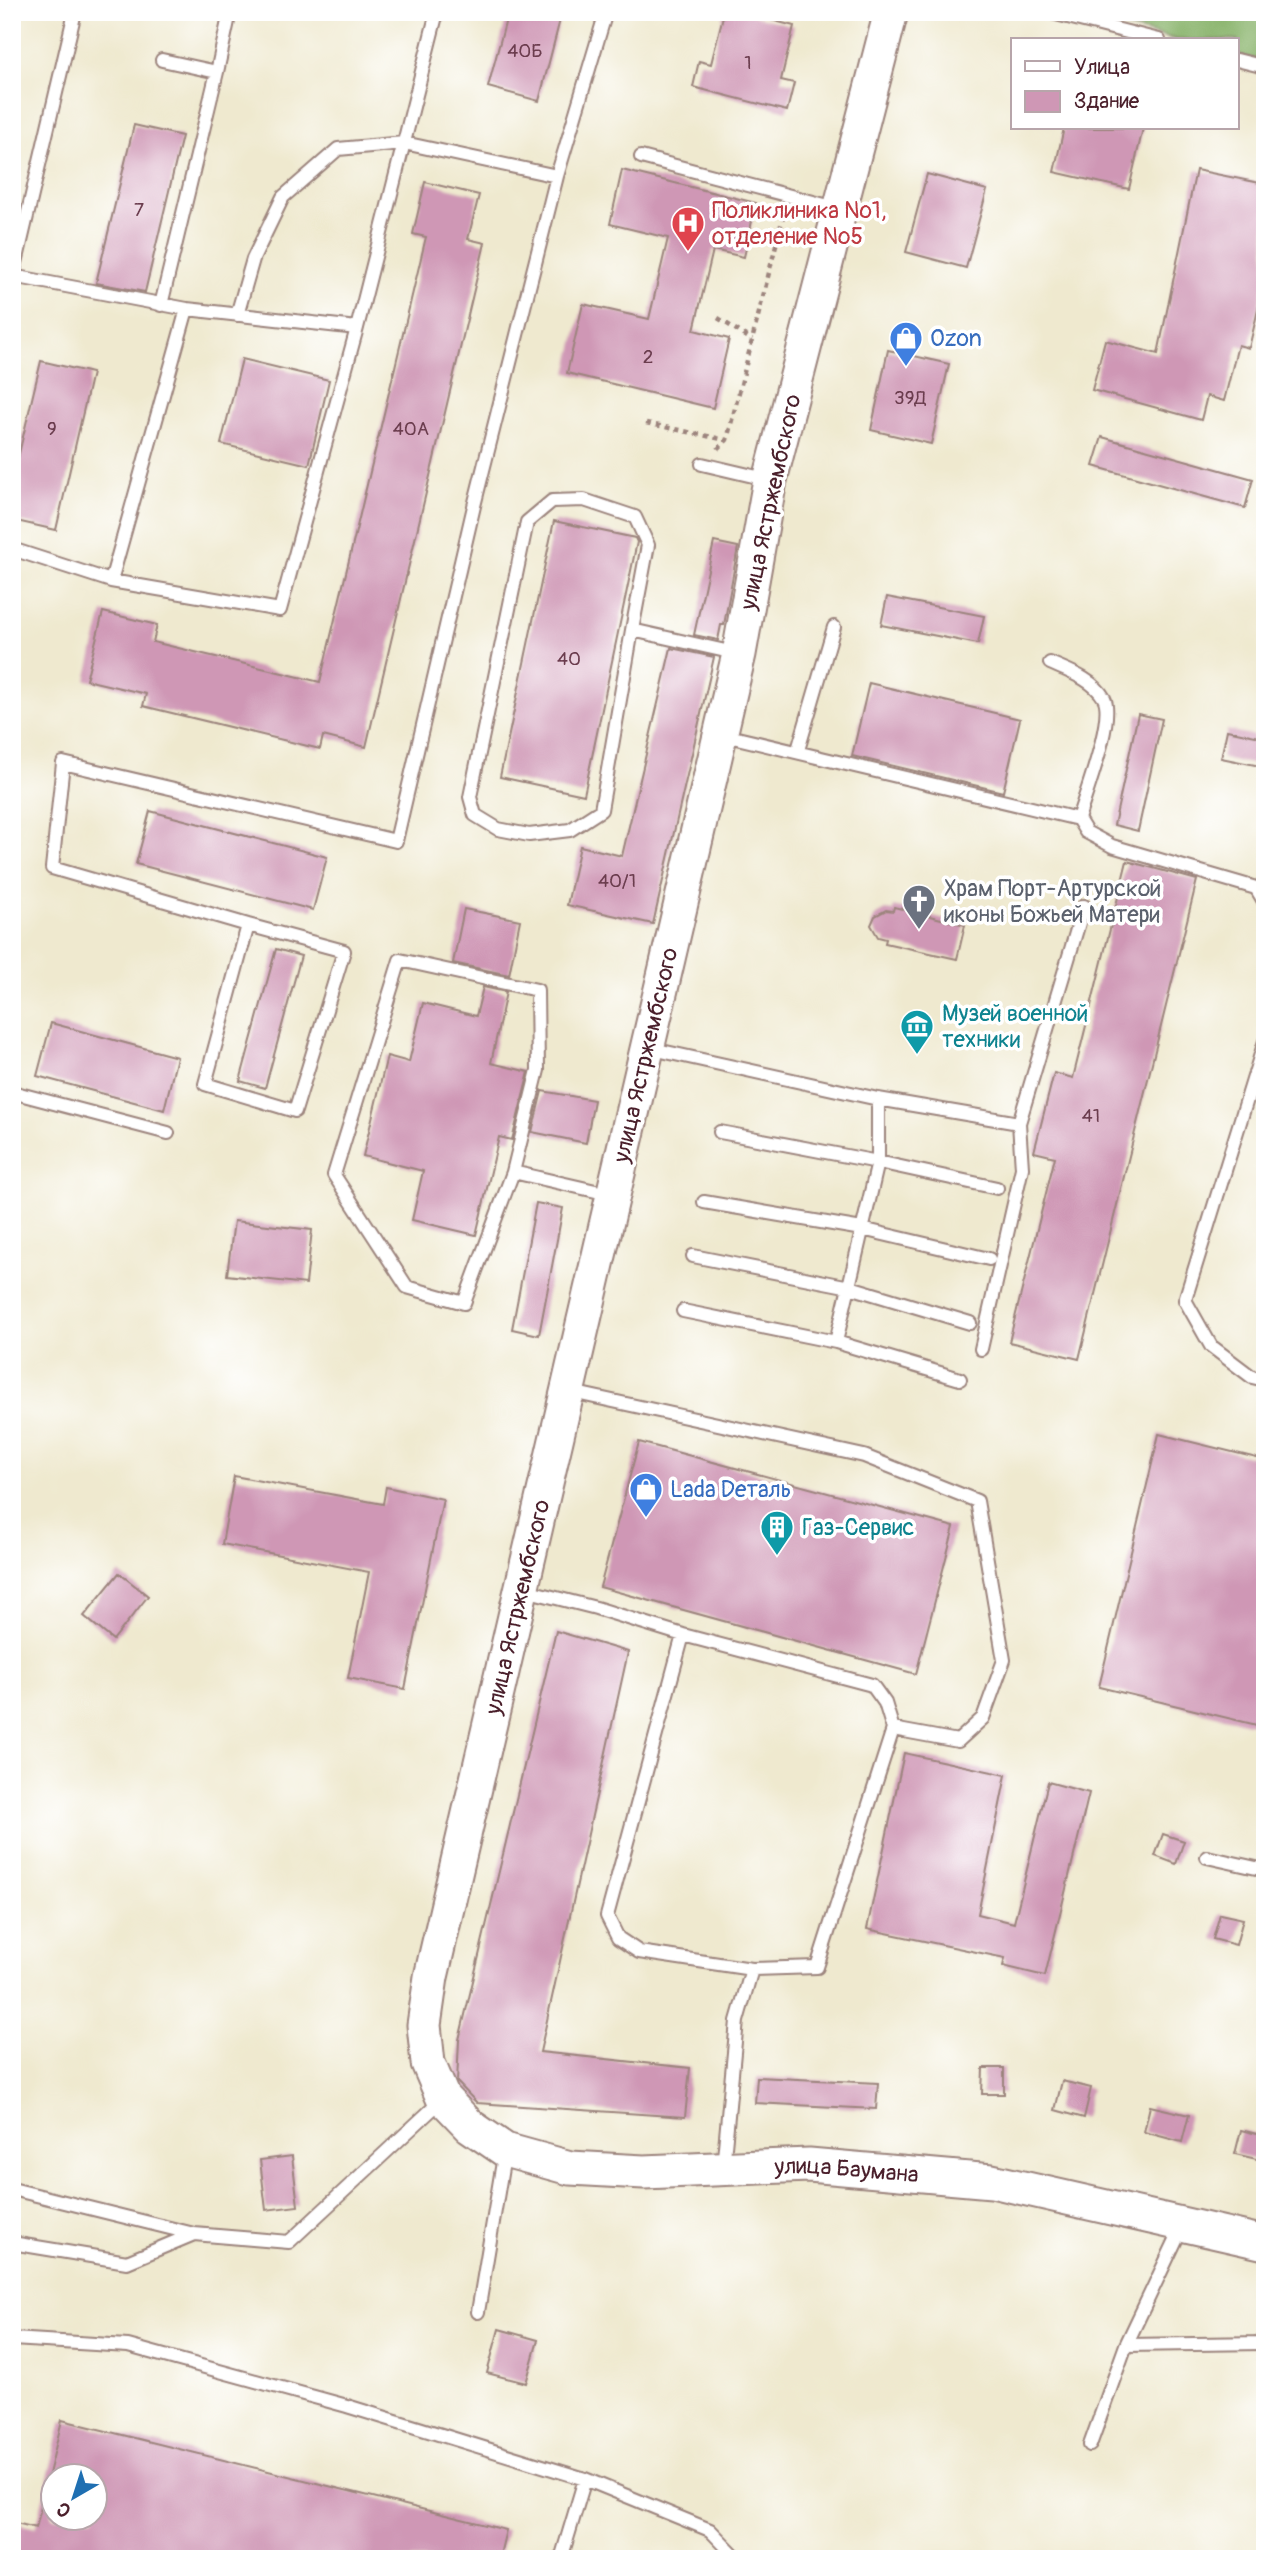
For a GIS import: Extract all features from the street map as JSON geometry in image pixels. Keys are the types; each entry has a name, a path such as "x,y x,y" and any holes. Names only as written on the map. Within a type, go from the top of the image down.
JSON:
{"main road":[{"name":"улица Ястржембского","path":"443,2098 428,2063 424,2025 430,1976 739,654 770,480 891,12"},
{"name":"улица Баумана","path":"443,2098 470,2126 505,2150 569,2168 644,2172 809,2165 992,2181 1265,2243"}],"lane":[{"path":"75,12 13,278 187,309 357,328"},
{"path":"161,305 230,12"},
{"path":"12,549 111,581 280,610 357,328 437,12"},
{"path":"248,925 205,1084 295,1111 344,951 52,868 63,763 396,841 474,506 557,176 606,12"},
{"path":"1048,12 1151,38"},
{"path":"162,60 216,72"},
{"path":"1238,60 1265,67"},
{"path":"237,315 253,259 283,197 338,149 404,143 557,176"},
{"path":"641,157 840,209"},
{"path":"111,581 187,309"},
{"path":"702,464 770,480"},
{"path":"584,500 635,517 648,545 632,630 601,810 570,830 529,835 498,830 475,815 470,797 527,522 552,501 584,500"},
{"path":"798,750 834,627"},
{"path":"632,630 739,654"},
{"path":"1050,663 1089,682 1105,699 1107,721 1078,819"},
{"path":"719,733 1078,819 1086,832 1112,846 1255,888 1265,903"},
{"path":"981,1349 1022,1168 1019,1123 1084,906"},
{"path":"400,960 537,990 538,1070 513,1172 464,1303 407,1287 334,1175 400,960"},
{"path":"1265,1041 1185,1300 1211,1346 1252,1377 1265,1380"},
{"path":"647,1048 878,1099 1019,1123"},
{"path":"12,1092 168,1133"},
{"path":"836,1342 878,1162 878,1099"},
{"path":"720,1132 997,1188"},
{"path":"513,1172 613,1195"},
{"path":"704,1202 862,1229 989,1259"},
{"path":"693,1256 850,1287 970,1322"},
{"path":"683,1311 836,1342 960,1379"},
{"path":"567,1391 864,1456 977,1501 1004,1660 983,1718 958,1741 893,1729"},
{"path":"521,1589 872,1685 886,1703 893,1729 817,1966 751,1969 639,1952 618,1938 607,1916 683,1635"},
{"path":"1207,1857 1265,1870"},
{"path":"723,2169 737,2021 751,1969"},
{"path":"12,2189 194,2234 289,2242 443,2098"},
{"path":"478,2312 505,2150"},
{"path":"1090,2445 1126,2345 1183,2224"},
{"path":"12,2243 127,2262 194,2234"},
{"path":"12,2339 128,2346 347,2406 584,2479 710,2530 738,2559"},
{"path":"1126,2345 1265,2341"},
{"path":"561,2559 584,2479"}],"path":[{"path":"1260,12 1265,20"},
{"path":"702,464 727,440 788,196"},
{"path":"718,318 752,340"},
{"path":"646,423 727,440"}],"green space":[{"path":"1065,12 1265,12 1265,62 1238,55 1238,38 1169,38"}],"building":[{"path":"508,12 562,12 539,101 488,87"},
{"path":"724,12 740,12 794,26 781,80 794,83 787,111 693,87 699,61 711,64"},
{"path":"134,125 182,136 145,292 96,283"},
{"path":"1064,130 1143,130 1129,189 1054,172"},
{"path":"622,170 756,203 744,257 713,250 694,330 729,339 713,408 567,373 583,304 649,319 668,238 610,224"},
{"path":"1196,170 1265,184 1265,280 1249,348 1238,345 1224,401 1207,396 1201,420 1092,390 1105,340 1158,354"},
{"path":"927,174 987,190 966,268 906,252"},
{"path":"425,182 479,195 468,239 485,243 366,747 323,736 320,749 143,706 146,694 86,680 103,612 157,625 153,642 320,682 426,237 413,234"},
{"path":"888,350 949,364 931,444 871,430"},
{"path":"242,359 329,380 309,465 221,444"},
{"path":"41,361 92,373 56,530 12,520 12,483"},
{"path":"1102,437 1253,479 1245,508 1093,466"},
{"path":"554,521 635,538 637,542 584,795 500,777"},
{"path":"714,542 738,547 724,625 721,625 718,640 694,635"},
{"path":"887,597 984,616 978,644 881,625"},
{"path":"671,648 714,657 653,924 567,905 580,846 622,856"},
{"path":"869,683 1020,719 1003,792 852,756"},
{"path":"1138,714 1162,719 1138,831 1114,825"},
{"path":"1227,730 1265,738 1265,767 1221,758"},
{"path":"150,811 327,857 313,910 136,864"},
{"path":"1127,861 1197,880 1079,1359 1009,1342 1055,1157 1034,1152 1054,1073 1073,1078"},
{"name":"Храм Порт-Артурской иконы Божьей Матери","path":"894,907 965,925 957,959 885,943 886,939 878,937 871,925 875,916 886,910 893,911"},
{"path":"464,909 520,920 509,975 453,963"},
{"path":"276,949 301,956 265,1088 240,1081"},
{"path":"483,987 506,992 491,1063 529,1072 512,1140 499,1137 476,1235 412,1220 423,1171 363,1156 387,1056 409,1062 423,1003 476,1016"},
{"path":"51,1023 177,1057 164,1110 37,1076"},
{"path":"542,1091 594,1100 586,1143 532,1132"},
{"path":"536,1203 563,1208 539,1335 512,1329"},
{"path":"234,1221 312,1230 306,1284 227,1275"},
{"path":"1159,1434 1265,1460 1265,1727 1099,1687"},
{"name":"Газ-Сервис","path":"639,1442 954,1527 916,1674 600,1587"},
{"path":"234,1476 383,1504 386,1487 443,1499 405,1689 348,1678 369,1572 222,1544"},
{"path":"119,1573 148,1596 113,1640 84,1616"},
{"path":"556,1631 628,1652 540,2052 690,2068 685,2117 477,2103 457,2082 459,2040"},
{"path":"904,1753 1006,1775 978,1914 1014,1923 1048,1782 1089,1793 1045,1976 1003,1966 1005,1958 867,1929"},
{"path":"1163,1834 1184,1841 1176,1864 1155,1856"},
{"path":"1220,1914 1243,1919 1236,1945 1213,1939"},
{"path":"983,2068 1004,2068 1004,2094 982,2094"},
{"path":"757,2077 878,2083 876,2109 755,2103"},
{"path":"1062,2081 1091,2088 1084,2118 1055,2110"},
{"path":"1150,2106 1189,2115 1182,2142 1144,2132"},
{"path":"1241,2130 1265,2136 1265,2161 1235,2154"},
{"path":"292,2156 298,2206 266,2210 260,2160"},
{"path":"499,2329 538,2340 526,2383 487,2373"},
{"path":"62,2420 506,2530 499,2559 12,2559 12,2522 36,2528 38,2520 38,2532 108,2532 108,2462 52,2462"}],"place":[{"name":"Поликлиника №1, отделение №5","path":"688,253"},
{"name":"Ozon","path":"906,368"},
{"name":"Храм Порт-Артурской иконы Божьей Матери","path":"919,931"},
{"name":"Музей военной техники","path":"917,1056"},
{"name":"Lada Dеталь","path":"646,1519"},
{"name":"Газ-Сервис","path":"777,1557"}]}
